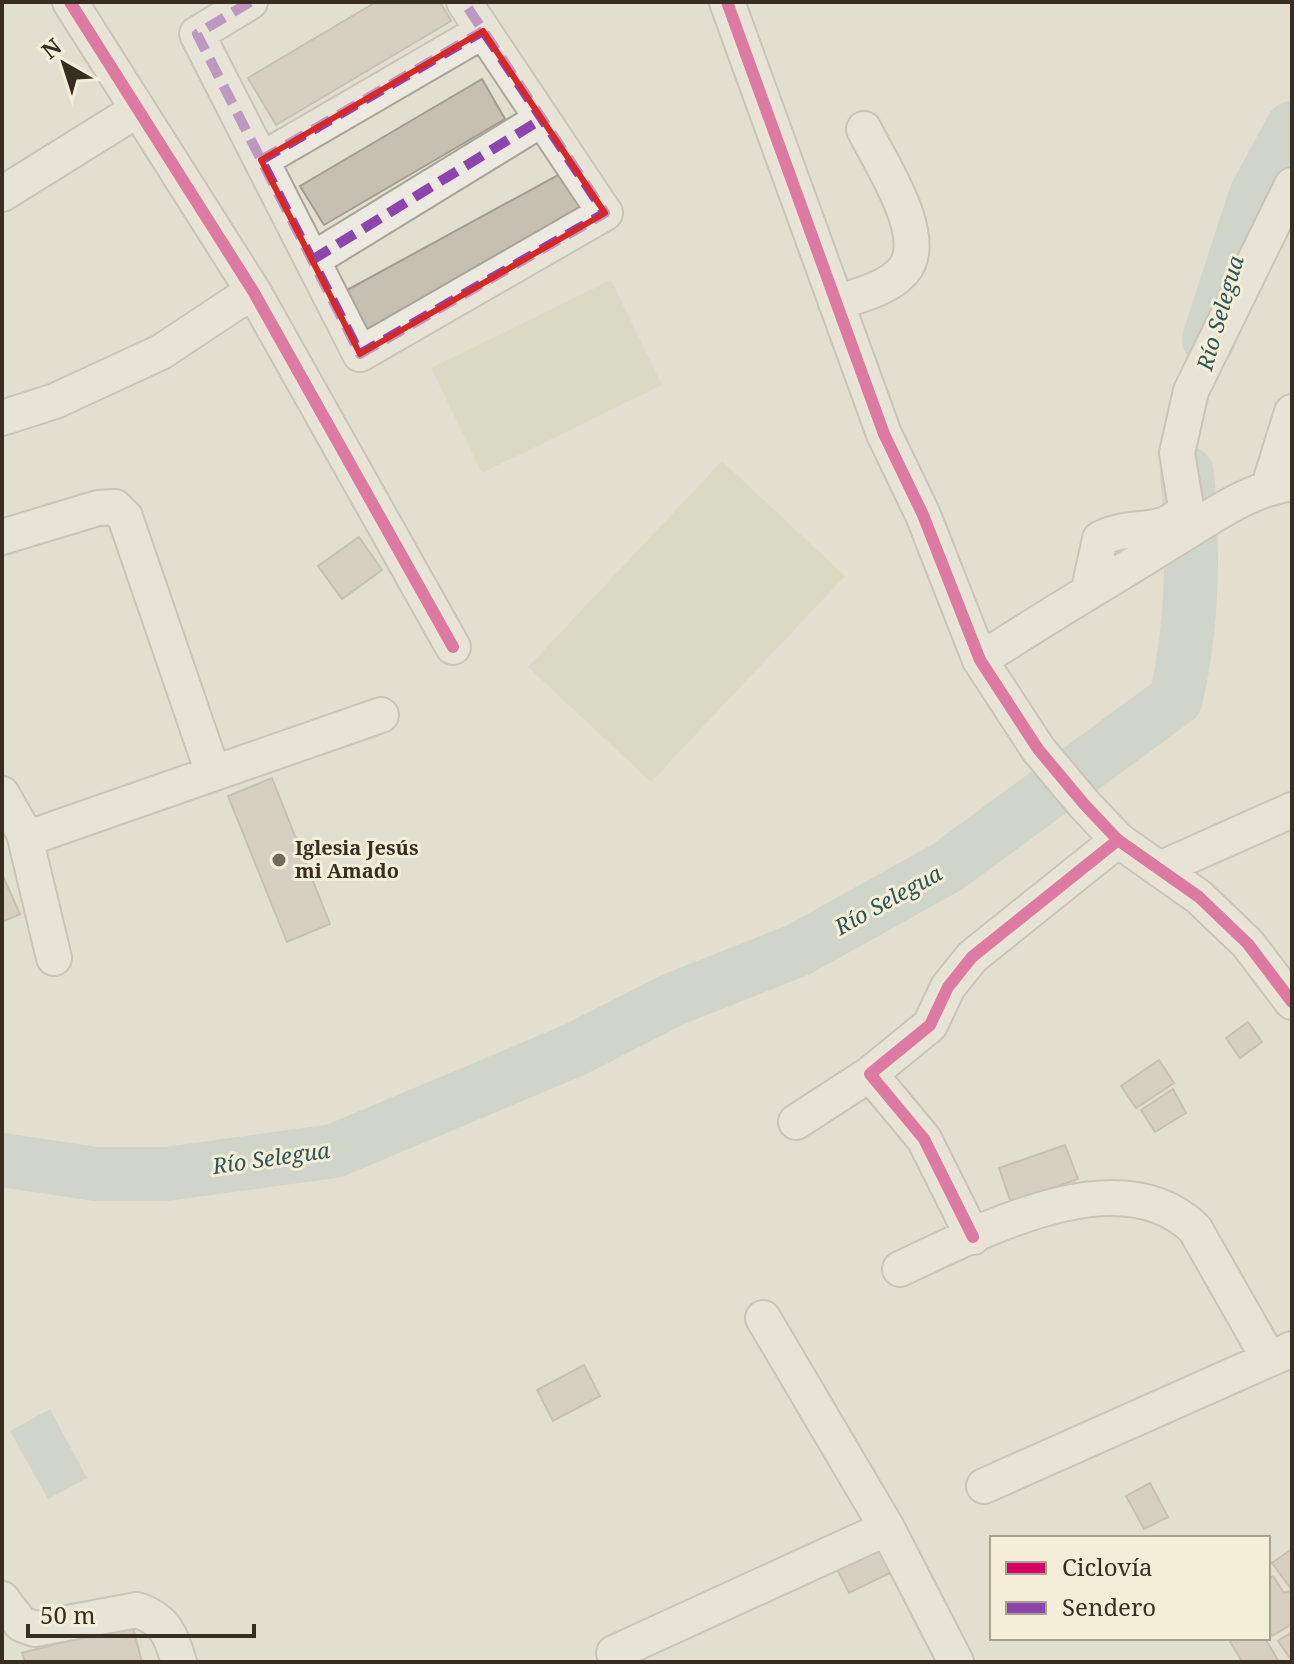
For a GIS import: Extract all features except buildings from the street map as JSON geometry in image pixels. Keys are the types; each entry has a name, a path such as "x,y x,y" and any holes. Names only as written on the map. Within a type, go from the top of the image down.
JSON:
{"street":[{"path":"70,2 253,291 453,647"},
{"path":"250,2 197,34 360,354 605,213 464,2"},
{"path":"727,2 884,434 923,515 980,660 1038,749 1084,804 1118,840 1162,868 1199,897 1248,944 1292,1002"},
{"path":"261,160 483,31"},
{"path":"2,194 137,110"},
{"path":"312,260 542,119"},
{"path":"836,303 876,289 903,272 913,250 910,223 864,129"},
{"path":"1089,589 1100,539 1114,531 1167,526 1178,520 1186,507 1177,453 1191,391 1292,185"},
{"path":"2,418 55,401 161,352 253,291"},
{"path":"980,660 1089,589 1235,503 1280,484 1292,412"},
{"path":"2,537 98,508 115,507 125,517 213,773"},
{"path":"24,833 37,835 381,715"},
{"path":"2,794 24,833 54,958"},
{"path":"1162,868 1292,810"},
{"path":"796,1122 870,1074 930,1025 948,987 972,957 1118,840"},
{"path":"870,1074 924,1139 973,1237"},
{"path":"900,1269 1032,1213 1099,1196 1151,1202 1178,1212 1195,1229 1280,1354 984,1486"},
{"path":"763,1318 887,1528 955,1662"},
{"path":"614,1653 887,1528"},
{"path":"2,1599 21,1624 35,1629 137,1610 162,1621 172,1637 179,1662"}],"highlighted area":[{"path":"483,31 605,213 360,354 261,160"}],"green space":[{"path":"611,280 662,385 482,473 431,368"},
{"path":"722,461 845,576 651,782 528,667"}],"shaded area":[{"path":"50,1409 87,1478 48,1499 10,1431"}],"waterway":[{"name":"Río Selegua","path":"1209,339 1256,195 1292,128"},
{"name":"Río Selegua","path":"2,1160 96,1174 166,1174 334,1151 574,1050 674,999 798,950 947,867 1176,699 1189,615 1191,531 1187,473"}],"marked path":[{"path":"250,2 197,34 360,354 605,213 464,2"},
{"path":"261,160 483,31"},
{"path":"312,260 542,119"}],"cycle path":[{"path":"70,2 253,291 453,647"},
{"path":"727,2 884,434 923,515 980,660 1038,749 1084,804 1118,840 1199,897 1248,944 1292,1002"},
{"path":"973,1237 924,1139 870,1074 930,1025 948,987 972,957 1118,840"}],"place":[{"name":"Iglesia Jesús mi Amado","path":"279,860"}]}
